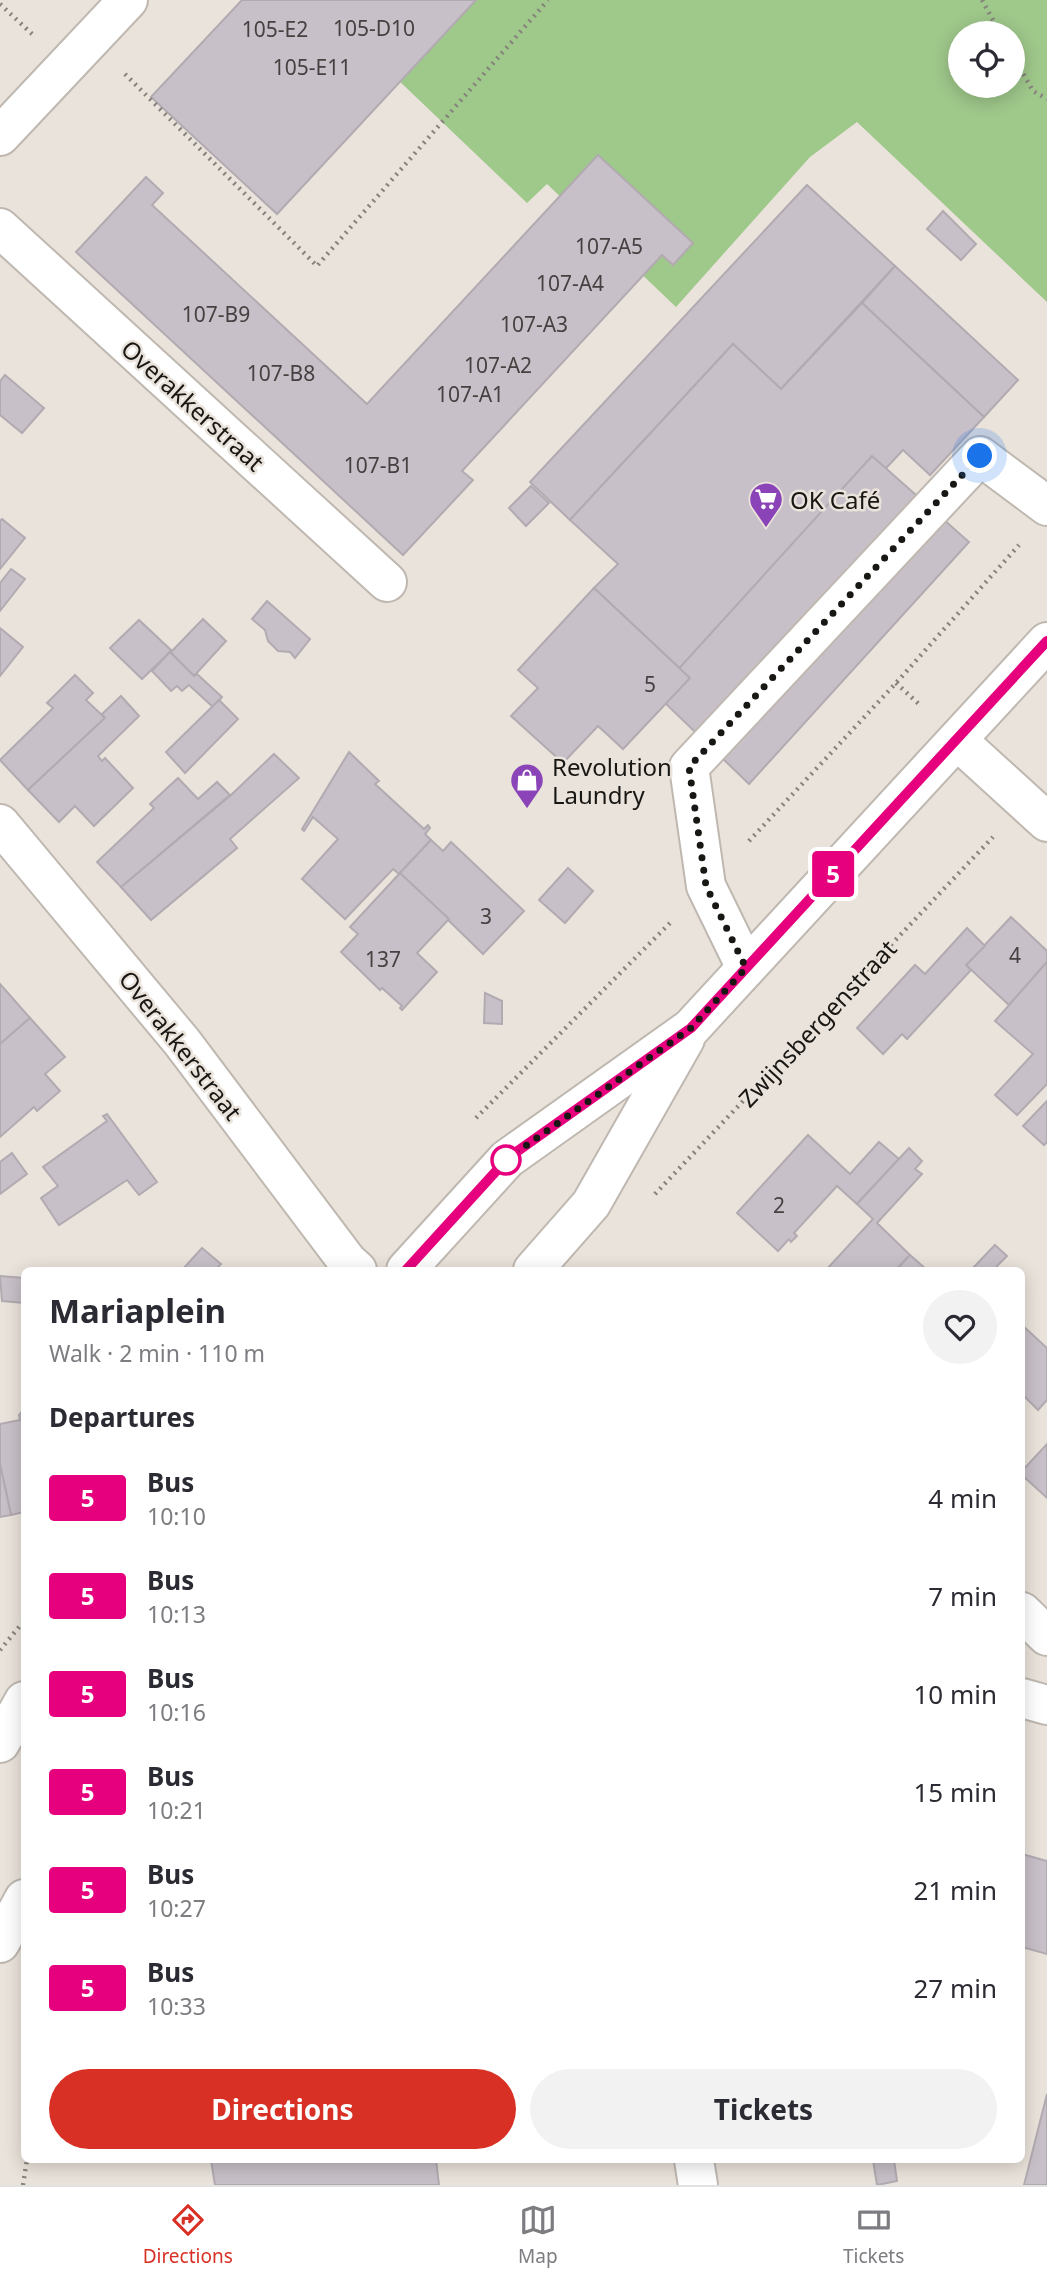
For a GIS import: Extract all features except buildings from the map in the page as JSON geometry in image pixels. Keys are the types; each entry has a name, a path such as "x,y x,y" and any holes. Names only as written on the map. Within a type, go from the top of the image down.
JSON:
{"street":[{"path":"0,136 128,0"},
{"name":"Overakkerstraat","path":"0,228 387,582"},
{"path":"746,968 706,886 689,767 980,456 1047,506"},
{"path":"409,1267 508,1158 691,1028 1047,642"},
{"path":"957,740 1036,813"},
{"name":"Overakkerstraat","path":"0,824 182,1042 354,1267"},
{"path":"536,1267 591,1204 691,1028"},
{"path":"1025,1615 1047,1636"},
{"path":"1025,1699 1047,1705"},
{"path":"0,1943 21,1904"},
{"path":"694,2163 698,2185"}],"path":[{"path":"91,40 317,266 548,0"},
{"path":"982,0 993,21"},
{"path":"1025,77 1033,91 1047,99"},
{"name":"Zwijnsbergenstraat","path":"647,1203 1036,813"},
{"path":"0,1650 21,1625"},
{"path":"23,2185 27,2163"}],"green space":[{"path":"436,0 1047,0 1047,302 857,122 810,157 676,307 547,184 527,203 374,57"}],"bus line":[{"name":"5","path":"409,1267 508,1158 691,1028 1047,641"}],"place":[{"name":"OK Café","path":"766,529"},
{"name":"Revolution Laundry","path":"527,810"}],"route":[{"path":"506,1160 691,1028 746,968 706,886 689,767 980,456"}]}
